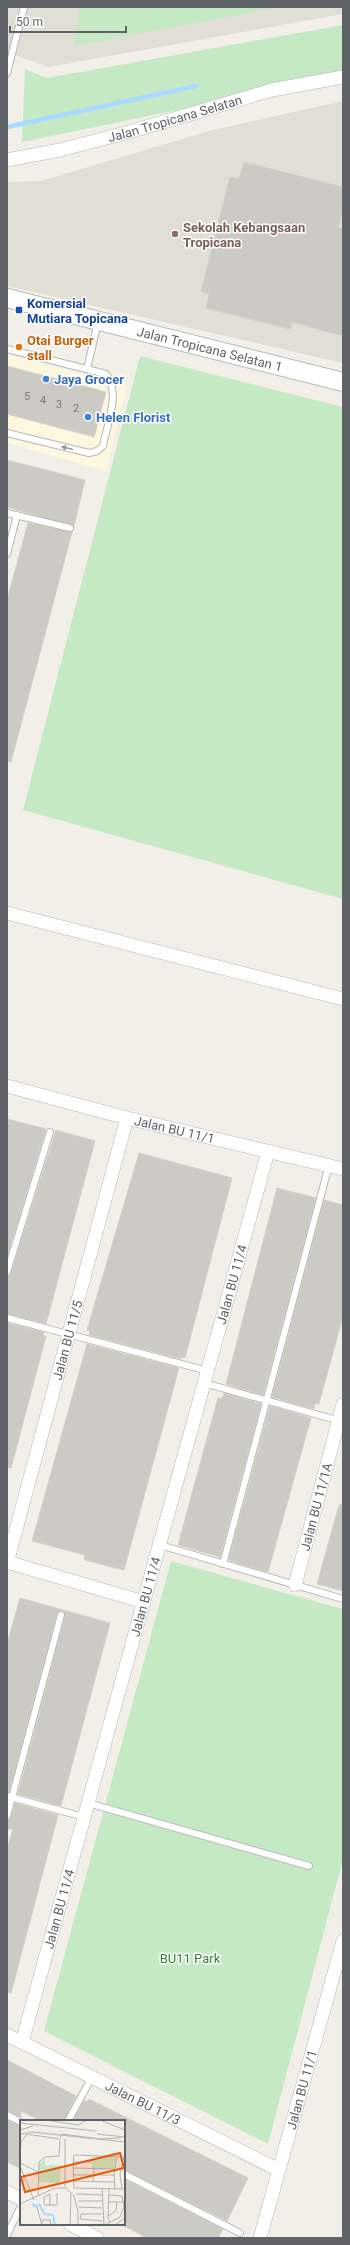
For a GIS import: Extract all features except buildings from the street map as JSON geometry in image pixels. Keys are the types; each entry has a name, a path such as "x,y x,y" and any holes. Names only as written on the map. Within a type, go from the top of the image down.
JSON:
{"street":[{"name":"Jalan Tropicana Selatan","path":"7,160 60,150 129,132 272,90 343,78"},
{"name":"Jalan Tropicana Selatan 1","path":"7,298 343,382"},
{"path":"7,912 343,999"},
{"name":"Jalan BU 11/1","path":"7,1086 128,1118 343,1169"},
{"name":"Jalan BU 11/5","path":"7,1562 128,1118"},
{"name":"Jalan BU 11/4","path":"22,2042 268,1152"},
{"name":"Jalan BU 11/1A","path":"295,1585 341,1421 343,1404"},
{"path":"7,1562 144,1602"},
{"name":"Jalan BU 11/1","path":"260,2238 343,1941"},
{"name":"Jalan BU 11/3","path":"7,2035 279,2170"},
{"path":"7,2192 20,2198"},
{"path":"72,2225 97,2238"}],"lane":[{"path":"7,73 24,7"},
{"path":"87,369 99,320"},
{"path":"7,349 106,374 112,381 114,390 103,446 97,452 89,453 7,433"},
{"path":"7,513 70,528"},
{"path":"7,554 17,515"},
{"path":"7,1272 50,1132"},
{"path":"223,1564 328,1166"},
{"path":"7,1318 69,1333 206,1377 266,1400 341,1421"},
{"path":"160,1545 343,1599"},
{"path":"7,1816 10,1797 61,1615"},
{"path":"10,1797 84,1817"},
{"path":"88,1804 309,1866"},
{"path":"69,2120 92,2077"},
{"path":"7,2115 20,2122"},
{"path":"125,2175 240,2233"},
{"path":"7,2235 20,2208"}],"shaded area":[{"path":"7,7 343,7 343,14 48,67 7,52"},
{"name":"Sekolah Kebangsaan Tropicana","path":"343,101 343,363 7,286 7,182 41,181 213,130"},
{"path":"7,354 127,386 106,471 7,443"}],"green space":[{"path":"80,7 279,7 74,46"},
{"path":"343,25 343,76 22,142 25,69 47,78"},
{"path":"140,356 343,407 343,899 23,810"},
{"name":"BU11 Park","path":"171,1561 343,1609 343,1859 268,2144 44,2031"}],"waterway":[{"path":"7,127 196,86"}],"place":[{"name":"Sekolah Kebangsaan Tropicana","path":"175,234"},
{"name":"Komersial Mutiara Topicana","path":"19,310"},
{"name":"Otai Burger stall","path":"19,347"},
{"name":"Jaya Grocer","path":"46,379"},
{"name":"Helen Florist","path":"88,417"}]}
